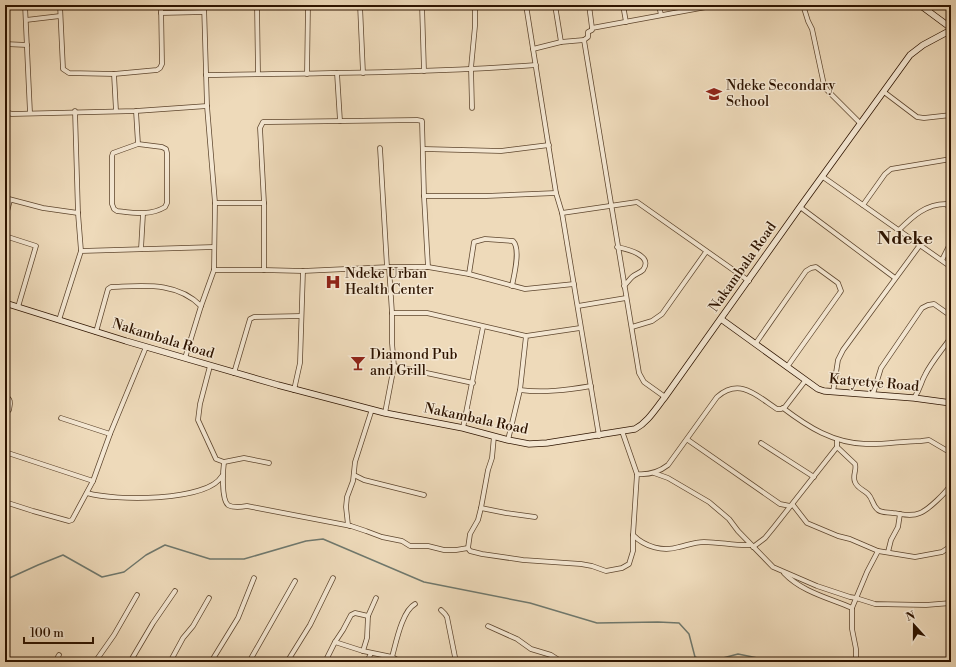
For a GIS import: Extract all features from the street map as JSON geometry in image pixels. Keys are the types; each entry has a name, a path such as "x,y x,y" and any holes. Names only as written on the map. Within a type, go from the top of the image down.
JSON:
{"main road":[{"path":"920,5 951,29"},
{"name":"Nakambala Road","path":"5,303 96,332 294,390 385,413 463,428 508,440 529,444 547,443 599,436 635,429 641,426 665,397 910,55 923,45 951,29"},
{"name":"Katyetye Road","path":"721,319 818,389 833,392 872,394 951,403"}],"street":[{"path":"25,5 30,113"},
{"path":"60,5 63,69 69,73 114,74 157,70 160,68 162,64 161,5"},
{"path":"185,358 200,306 214,270 214,203 207,106 204,5"},
{"path":"257,5 258,74"},
{"path":"307,74 308,5"},
{"path":"360,5 363,73"},
{"path":"422,5 424,71"},
{"path":"472,108 471,68 475,26 475,5"},
{"path":"526,5 556,193 562,213 599,436"},
{"path":"556,5 561,42"},
{"path":"589,5 592,28"},
{"path":"623,5 626,22"},
{"path":"659,5 661,15"},
{"path":"533,49 561,42 584,40 588,37 588,32 592,30 592,28 717,5"},
{"path":"803,5 812,29 824,85 827,90 860,123"},
{"path":"928,11 934,5"},
{"path":"161,13 204,12"},
{"path":"26,20 60,16"},
{"path":"584,40 612,206 617,247 641,379 665,397"},
{"path":"5,44 27,45"},
{"path":"206,75 363,73 536,65"},
{"path":"337,73 340,121"},
{"path":"114,74 116,111"},
{"path":"884,92 917,117 924,118 950,116 951,126"},
{"path":"5,112 12,114 136,111 207,106"},
{"path":"136,111 138,144"},
{"path":"59,320 81,251 78,212 75,112"},
{"path":"264,270 264,203 260,128 263,122 422,121 428,267"},
{"path":"138,144 162,147 166,149 167,203 161,210 143,214 117,211 114,209 112,204 112,156 118,150 138,144"},
{"path":"424,150 501,151 549,145"},
{"path":"380,148 392,313 394,366 385,413"},
{"path":"863,205 885,174 891,170 951,159"},
{"path":"822,177 951,267"},
{"path":"424,196 486,196 556,193"},
{"path":"5,198 43,208 78,212"},
{"path":"5,219 10,200"},
{"path":"562,213 637,202 748,281"},
{"path":"214,203 264,203"},
{"path":"899,230 915,214 922,210 940,204 946,204 951,209"},
{"path":"800,208 895,278"},
{"path":"141,249 143,214"},
{"path":"5,236 36,246 18,307"},
{"path":"469,274 474,242 485,239 512,241 515,244 516,259 512,286"},
{"path":"942,260 951,242"},
{"path":"833,392 838,360 843,350 920,245"},
{"path":"81,251 214,247"},
{"path":"617,247 640,254 644,259 645,265 642,270 631,278 624,286"},
{"path":"632,327 652,321 662,314 706,252"},
{"path":"214,270 303,271 388,267 428,267 469,274 525,289 574,284"},
{"path":"756,343 806,271 816,267 838,282 841,291 787,367"},
{"path":"294,390 300,363 303,271"},
{"path":"96,332 108,289 111,287 158,286 179,291 188,295 200,306"},
{"path":"578,306 626,298"},
{"path":"872,394 881,368 922,308 934,304 951,316"},
{"path":"392,313 427,313 526,336 580,328"},
{"path":"234,373 250,319 254,317 301,316"},
{"path":"463,428 483,327"},
{"path":"508,440 520,390 526,336"},
{"path":"914,398 920,390 924,376 951,337"},
{"path":"5,502 69,521 74,518 93,481 110,434 146,347"},
{"path":"210,366 200,404 198,420 216,459 224,462 244,458 270,463"},
{"path":"394,366 473,383"},
{"path":"637,474 654,473 668,466 688,440 717,397 721,394 730,390 745,388 777,409 783,408 805,381"},
{"path":"520,390 551,392 591,386"},
{"path":"5,397 11,402 9,410"},
{"path":"783,408 812,429 837,440 864,444 929,440 951,453"},
{"path":"351,526 348,525 347,497 353,481 355,462 372,409"},
{"path":"61,418 110,434"},
{"path":"224,462 222,476 225,500 226,503 232,506 247,506 351,526 382,537 402,541 410,546 428,546 444,550 468,548 470,551 482,554 538,562 581,564 606,571 622,568 629,564 633,551 637,474 622,431"},
{"path":"468,548 470,534 478,520 481,508 488,470 492,458 494,436"},
{"path":"688,440 780,504 791,505 807,523 838,536 850,538 878,551 888,552 899,556 915,557 942,552 951,546"},
{"path":"633,535 643,544 654,547 679,547 703,542 737,546 752,546 765,538 814,477 837,447 837,440"},
{"path":"761,443 814,477"},
{"path":"837,447 855,464 855,483 870,496 874,506 881,512 905,515 920,513 942,497 951,484"},
{"path":"5,452 93,481"},
{"path":"654,473 668,478 709,502 729,519 738,531 773,567 817,586 875,604 926,605 950,603 951,612"},
{"path":"354,475 364,480 424,495"},
{"path":"87,493 99,496 152,499 209,487 219,482 222,476"},
{"path":"481,508 535,517"},
{"path":"888,552 891,540 898,528 900,514"},
{"path":"856,662 856,649 852,628 852,608 866,572 878,551"},
{"path":"782,571 798,585 831,601 852,608"},
{"path":"211,662 238,618 254,578"},
{"path":"287,662 310,625 333,578"},
{"path":"249,662 294,581"},
{"path":"130,662 153,623 175,591"},
{"path":"95,662 114,635 137,595"},
{"path":"170,662 182,638 193,626 209,598"},
{"path":"363,651 367,638 368,616 376,598"},
{"path":"392,657 409,609 415,604"},
{"path":"441,610 446,617 456,662"},
{"path":"325,662 352,614 368,616"},
{"path":"488,626 517,639 530,649 551,655 562,662"},
{"path":"335,642 363,651 392,657 399,662"},
{"path":"367,662 371,653"},
{"path":"55,662 59,655"}],"waterway":[{"path":"5,580 63,555 102,577 124,572 146,555 165,545 210,559 244,559 306,541 323,539 424,582 530,603 597,623 679,623 689,634 695,657 708,662 738,654 777,662"}],"place":[{"name":"Ndeke Secondary School","path":"714,94"},
{"name":"Ndeke Urban Health Center","path":"333,282"},
{"name":"Diamond Pub and Grill","path":"358,363"}],"district":[{"name":"Ndeke","path":"905,238"}]}
